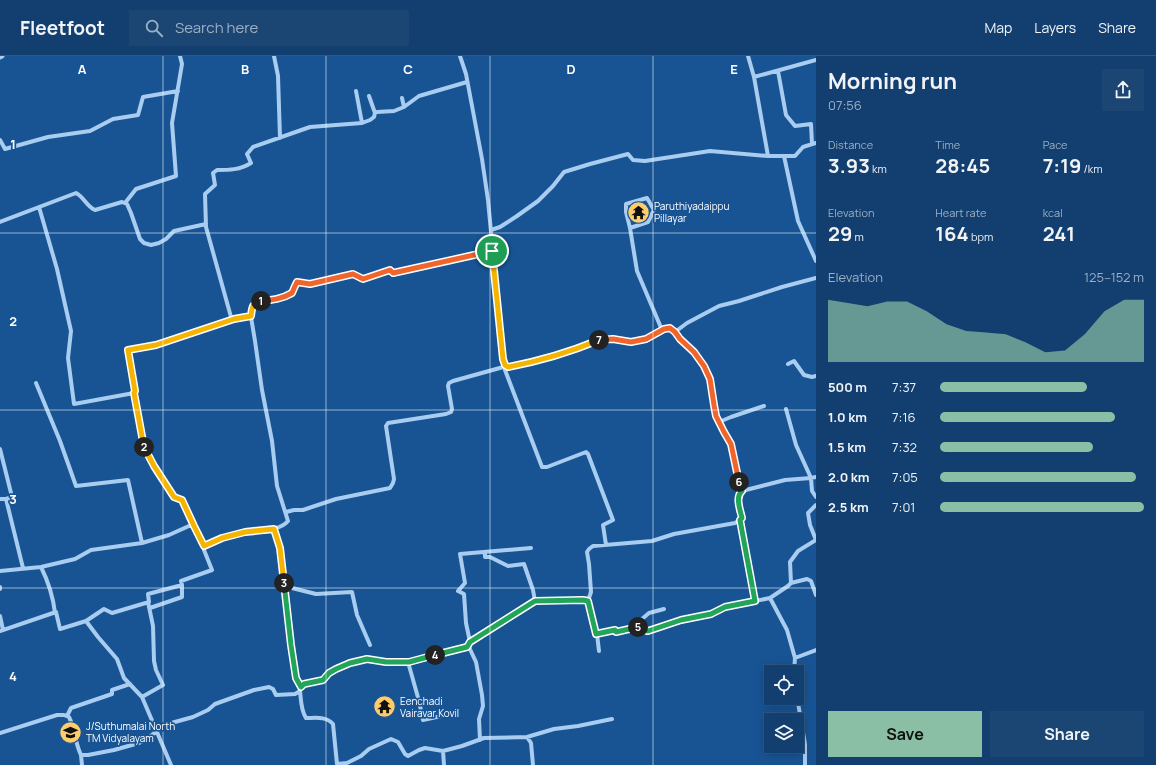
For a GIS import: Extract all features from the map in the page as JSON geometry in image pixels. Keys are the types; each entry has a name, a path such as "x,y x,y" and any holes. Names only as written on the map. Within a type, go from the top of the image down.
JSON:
{"street":[{"path":"125,203 136,188 176,176 172,123 182,64 180,56"},
{"path":"274,56 278,76 280,138"},
{"path":"460,56 467,82 482,159 488,200 503,359 505,365 507,366 505,370 542,467 547,467 586,452 588,454 613,520 603,525 606,545"},
{"path":"748,56 754,77 768,156"},
{"path":"754,77 816,60"},
{"path":"491,230 500,227 538,201 564,172 628,154 633,160 644,161 710,151 768,156 795,156 804,147 814,144 811,124 795,126 786,114 778,71"},
{"path":"375,113 394,111 404,107 419,96 467,82"},
{"path":"0,140 5,150 48,137 90,131 113,119 138,115 142,97 178,91"},
{"path":"356,91 362,123"},
{"path":"234,319 229,310 206,224 205,194 215,185 212,173 217,170 230,170 245,167 251,163 247,154 253,147 310,127 362,123 370,120 374,117 375,113 369,96"},
{"path":"402,98 404,107"},
{"path":"784,156 798,221 816,261"},
{"path":"0,222 76,193 82,197 90,208 95,210 122,202 125,203"},
{"path":"630,228 648,222 654,210 647,198 626,204 626,212 637,271 662,330"},
{"path":"125,203 127,204 140,239 144,243 151,245 166,239 174,231 206,224"},
{"path":"38,207 57,269 71,331 68,358 74,404 134,393"},
{"path":"204,546 222,538 238,534 274,529 288,522 277,486 272,440 262,390 251,316 252,306 256,302 262,300 269,301 287,296 292,293 297,282 310,284 353,274 363,279 390,270 393,273 492,251"},
{"path":"675,332 719,306 816,278"},
{"path":"150,608 182,597 181,581 212,570 204,550 204,546 182,500 174,497 143,446 128,350 156,345 234,319 251,316"},
{"path":"286,512 303,510 336,499 390,488 394,479 386,426 388,423 451,412 452,409 448,386 449,383 453,381 507,366 552,357 600,340 613,339 631,342 646,339 662,330 670,328 694,352 704,366 710,379 714,405 719,422 731,444 740,488 742,491"},
{"path":"788,364 794,361 804,376 812,378 816,376"},
{"path":"36,384 76,486 128,480 142,543"},
{"path":"719,422 764,406"},
{"path":"786,408 796,445 811,478 812,491 816,497"},
{"path":"0,449 12,497 0,499"},
{"path":"755,601 740,520 742,518 738,497 739,493 785,480 816,477"},
{"path":"6,499 23,568"},
{"path":"791,582 790,562 798,551 816,540 810,525 808,513 816,504"},
{"path":"81,755 114,750 139,742 147,739 164,725 201,714 223,700 263,687 269,687 272,689 276,696 295,694 304,684 323,680 329,673 350,663 367,659 386,662 408,662 465,648 469,643 535,601 583,600 589,598 591,592 587,552 593,546 652,541 674,534 734,523 740,520"},
{"path":"0,571 41,567 76,559 91,550 142,543 169,535 189,526 194,526"},
{"path":"274,529 280,548 291,645 296,678 301,689 304,716 306,718 330,719 333,724 337,764 347,762 361,756 369,749 391,739 398,742 405,754 408,756 425,748 443,750 462,746 484,738 527,737 554,729 612,719"},
{"path":"480,740 479,719 483,706 482,695 476,662 469,643 464,594 458,591 465,584 460,554 531,548"},
{"path":"485,552 485,557 490,557 508,566 524,564 533,590 535,601"},
{"path":"41,567 54,600 55,612 60,629 86,621 104,609 112,613 148,602"},
{"path":"596,634 641,627 643,630 648,631 681,620 711,614 725,607 770,598 788,586 791,582 809,579 816,596"},
{"path":"142,697 163,684 156,670 154,661 153,626 148,602 150,602 148,594 182,585"},
{"path":"284,586 316,594 352,592 357,615 370,645"},
{"path":"770,598 787,630 795,658 794,665"},
{"path":"583,600 588,601 599,651"},
{"path":"641,627 642,619 649,613 664,609"},
{"path":"0,616 2,630 55,612"},
{"path":"86,621 98,637 118,658 124,678 142,697 171,765"},
{"path":"795,658 816,650"},
{"path":"408,662 423,720 455,713"},
{"path":"67,716 71,708 112,694 112,690 130,684"},
{"path":"798,705 805,744 805,765"},
{"path":"0,733 57,715 67,716 71,722 81,755 82,765"},
{"path":"527,737 531,743 533,765"},
{"path":"443,750 444,765"}],"place":[{"name":"Paruthiyadaippu Pillayar","path":"639,212"},
{"name":"Eenchadi Vairavar Kovil","path":"384,707"},
{"name":"J/Suthumalai North TM Vidyalayam","path":"71,732"}],"route":[{"path":"492,251 503,359 505,365 508,367 552,357 600,340 613,339 631,342 646,339 664,329 670,328 694,352 704,366 710,379 716,416 731,444 740,488 742,491 739,493 738,497 742,518 740,520 755,601 725,607 711,614 681,620 648,631 643,630 641,627 596,634 588,601 535,601 470,642 465,648 424,657 409,662 386,662 367,659 350,663 329,673 323,680 304,684 301,687 296,678 280,548 274,529 245,532 222,538 204,546 182,500 174,497 143,446 128,350 156,345 234,319 251,316 252,306 256,302 262,300 269,301 287,296 292,293 297,282 310,284 353,274 363,279 390,270 393,273 492,251"}]}
